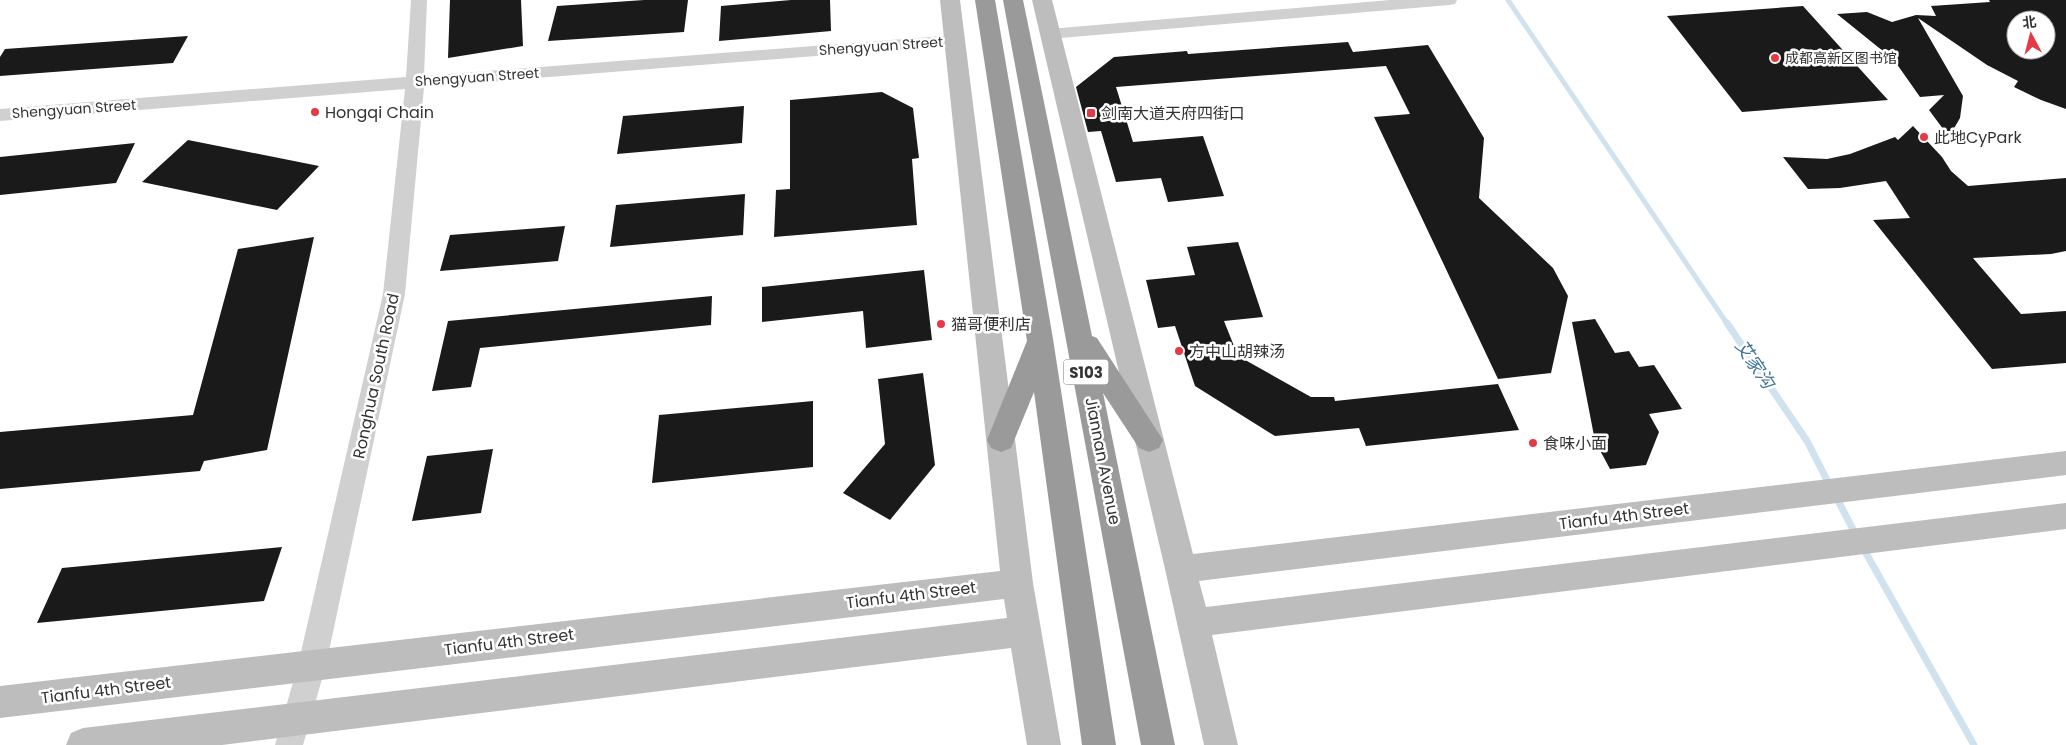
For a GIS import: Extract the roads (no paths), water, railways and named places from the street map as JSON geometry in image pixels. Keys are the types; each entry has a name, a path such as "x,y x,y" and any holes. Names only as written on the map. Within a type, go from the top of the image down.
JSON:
{"highway":[{"name":"S103","path":"985,0 1040,339 1099,745"},
{"name":"Jiannan Avenue","path":"1014,0 1158,745"},
{"path":"1079,334 1149,440"},
{"path":"1001,440 1040,339"}],"main road":[{"path":"950,0 1017,583 1044,745"},
{"path":"1042,0 1181,569 1221,745"},
{"name":"Tianfu 4th Street","path":"1181,569 2066,463"},
{"path":"1193,623 2066,516"},
{"name":"Tianfu 4th Street","path":"0,702 1017,583"},
{"path":"82,745 292,732 1025,631"}],"street":[{"name":"Ronghua South Road","path":"292,732 312,666 394,294 415,82 420,0"},
{"path":"1049,34 1449,0"},
{"name":"Shengyuan Street","path":"0,115 955,40"}],"waterway":[{"name":"艾家沟","path":"1508,0 1728,325"},
{"name":"艾家沟","path":"1727,323 1807,441 1830,486"},
{"name":"艾家沟","path":"1835,495 1856,535"},
{"name":"艾家沟","path":"1862,546 1974,745"}],"place":[{"name":"成都高新区图书馆","path":"1775,58"},
{"name":"Hongqi Chain","path":"315,112"},
{"name":"剑南大道天府四街口","path":"1091,113"},
{"name":"此地CyPark","path":"1924,137"},
{"name":"猫哥便利店","path":"941,324"},
{"name":"方中山胡辣汤","path":"1179,351"},
{"name":"食味小面","path":"1533,443"}]}
